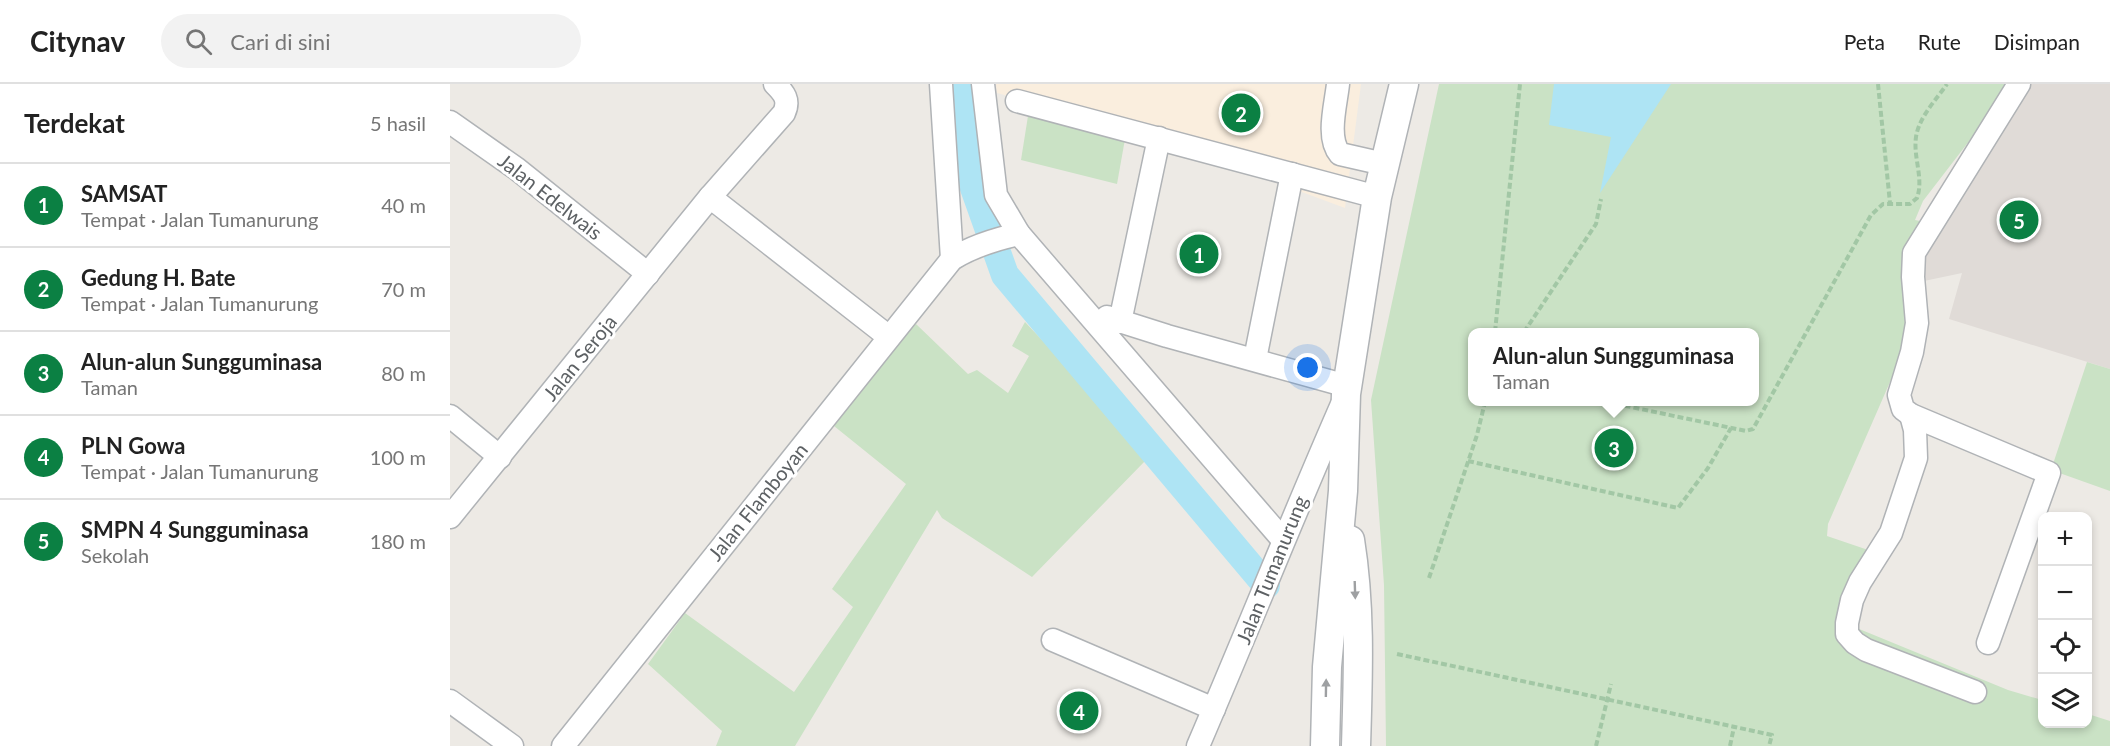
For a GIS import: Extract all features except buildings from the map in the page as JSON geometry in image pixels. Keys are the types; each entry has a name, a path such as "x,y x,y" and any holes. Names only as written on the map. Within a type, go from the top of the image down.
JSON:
{"street":[{"name":"Jalan Seroja","path":"450,518 710,197 784,113 786,99 775,84"},
{"path":"941,84 960,254 1013,235"},
{"path":"983,84 996,195 1013,235 1283,540"},
{"path":"1338,84 1333,143 1336,149 1340,154 1384,164"},
{"name":"Jalan Tumanurung","path":"1325,746 1327,667 1343,491 1347,390 1377,197 1404,84"},
{"path":"1988,643 2049,473 1911,415 1903,409 1899,395 1912,352 1917,323 1913,277 1914,252 2019,84"},
{"path":"1017,101 1377,197"},
{"name":"Jalan Edelwais","path":"450,122 517,169 648,274"},
{"path":"1159,138 1114,320 1255,359 1347,390"},
{"path":"1255,359 1292,174"},
{"path":"710,197 889,337"},
{"name":"Jalan Flamboyan","path":"563,746 889,337 960,254"},
{"name":"Jalan Tumanurung","path":"1198,746 1347,390"},
{"path":"1911,415 1915,430 1916,458 1891,533 1860,582 1852,600 1847,634 1866,650 1975,692"},
{"path":"450,416 500,457"},
{"name":"Jalan Tumanurung","path":"1343,491 1355,568 1358,685 1356,746"},
{"path":"1053,640 1214,709"},
{"path":"450,701 512,746"}],"path":[{"path":"1496,328 1520,84"},
{"path":"1878,84 1890,203"},
{"path":"1626,406 1746,431 1755,427 1871,215 1883,204 1910,204 1917,198 1920,182 1916,145 1919,126 1947,84"},
{"path":"1527,328 1596,224 1601,199"},
{"path":"1429,579 1484,406"},
{"path":"1468,461 1678,508 1708,468 1731,428"},
{"path":"1397,654 1772,735 1769,746"},
{"path":"1596,746 1611,684"},
{"path":"1730,746 1734,728"}],"shaded area":[{"path":"996,84 1361,84 1345,208 1136,131 997,93"},
{"path":"2020,84 2110,84 2110,369 1949,319 1962,273 1924,281 1915,246"}],"green space":[{"path":"1439,84 2013,84 1923,201 1915,220 1920,221 1905,257 1907,343 1828,524 1827,536 1877,553 1847,624 2008,690 2038,699 2038,728 2092,728 2092,715 2110,721 2110,746 1386,746 1384,585 1371,400"},
{"path":"1028,116 1125,139 1117,184 1021,160"},
{"path":"1025,322 1059,358 1145,461 1032,577 942,518 937,510 795,746 716,746 722,731 648,664 685,613 794,692 853,607 832,589 906,484 834,426 901,338 916,324 968,374 977,370 1008,393 1029,356 1012,346"},
{"path":"2087,362 2110,369 2110,491 2051,470"}],"water":[{"path":"1554,84 1671,84 1600,193 1611,137 1549,125"}],"waterway":[{"path":"967,84 973,185 1005,275 1266,585"}],"place":[{"name":"Gedung H. Bate","path":"1241,113"},
{"name":"SMPN 4 Sungguminasa","path":"2019,220"},
{"name":"SAMSAT","path":"1199,254"},
{"name":"Alun-alun Sungguminasa","path":"1614,448"},
{"name":"PLN Gowa","path":"1079,711"}]}
